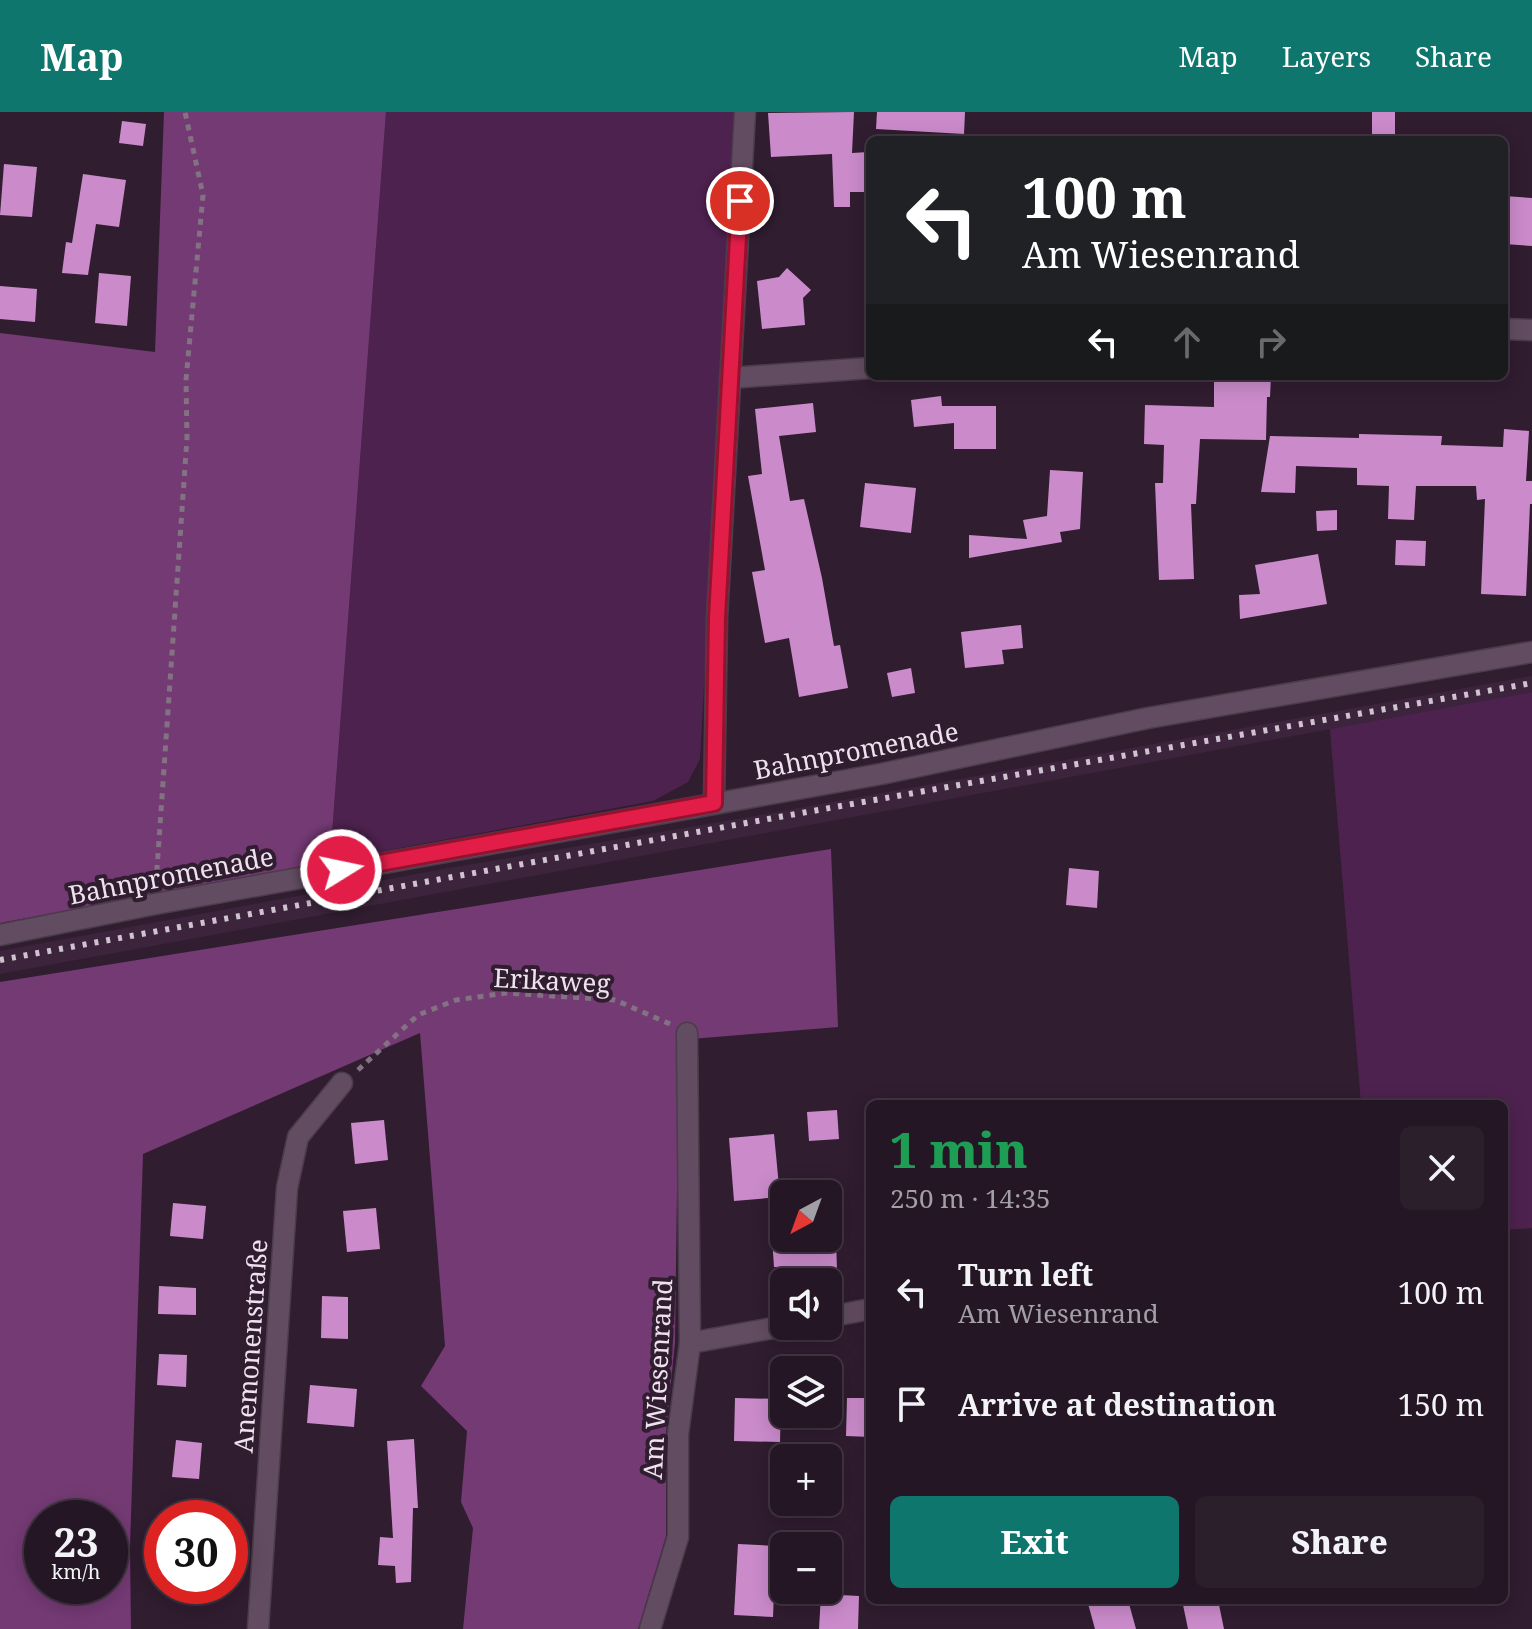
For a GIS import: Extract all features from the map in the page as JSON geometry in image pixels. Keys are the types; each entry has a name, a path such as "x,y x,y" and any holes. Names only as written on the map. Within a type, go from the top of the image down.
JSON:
{"street":[{"path":"714,803 717,618 745,112"},
{"path":"1508,329 1532,330"},
{"path":"730,378 866,368"},
{"name":"Bahnpromenade","path":"0,935 155,904 881,774 1148,718 1532,652"},
{"name":"Am Wiesenrand","path":"650,1629 678,1537 678,1434 690,1343 687,1033"},
{"name":"Anemonenstraße","path":"258,1629 287,1188 298,1137 342,1083"},
{"path":"842,1314 866,1310"},
{"path":"690,1343 770,1329"}],"path":[{"path":"155,904 187,438 186,380 203,195 185,112"},
{"name":"Erikaweg","path":"342,1083 418,1015 456,1000 506,993 615,1000 687,1033"}],"shaded area":[{"path":"164,112 386,112 330,861 0,923 0,333 155,352"},
{"path":"386,112 736,112 700,759 688,782 653,801 330,861"},
{"path":"1532,676 1532,692 0,974 0,951"},
{"path":"1532,692 1532,1228 1508,1230 1508,1100 1361,1100 1330,729"},
{"path":"831,849 838,1027 679,1040 675,1342 666,1433 666,1536 638,1629 463,1629 473,1528 461,1502 467,1431 421,1386 445,1346 420,1033 143,1154 130,1547 131,1629 0,1629 0,982"}],"building":[{"path":"854,112 852,153 866,152 866,192 850,192 850,207 834,207 832,154 771,157 768,113"},
{"path":"877,112 965,112 964,134 876,129"},
{"path":"1372,112 1395,112 1395,136 1372,136"},
{"path":"122,121 146,124 143,146 119,143"},
{"path":"4,164 37,167 32,217 0,215"},
{"path":"83,174 126,180 119,227 96,224 88,275 62,273 66,242 72,243"},
{"path":"1508,196 1532,198 1532,246 1508,244"},
{"path":"787,268 811,290 803,298 805,325 762,329 757,281 779,277"},
{"path":"99,273 131,276 127,326 95,323"},
{"path":"0,286 37,289 35,322 0,319"},
{"path":"1271,380 1270,397 1267,397 1266,440 1200,439 1196,504 1191,504 1194,579 1159,580 1155,483 1163,483 1164,445 1144,444 1145,405 1214,407 1214,381"},
{"path":"941,396 942,406 996,406 996,449 954,449 954,423 914,427 911,400"},
{"path":"813,403 816,432 779,436 790,501 804,499 834,646 840,645 848,688 799,697 789,638 765,643 752,572 765,570 748,476 762,474 755,409"},
{"path":"1504,429 1529,431 1526,481 1532,481 1532,504 1526,596 1481,594 1485,499 1477,500 1476,486 1416,486 1414,520 1388,519 1389,486 1357,485 1357,468 1296,466 1295,493 1261,492 1270,436 1442,436 1441,445 1503,447"},
{"path":"1050,470 1083,472 1080,529 1060,532 1062,542 969,558 969,535 1027,539 1023,520 1047,516"},
{"path":"865,483 916,488 911,533 860,527"},
{"path":"1337,510 1337,530 1317,531 1316,511"},
{"path":"1396,540 1426,541 1425,566 1395,565"},
{"path":"1318,554 1327,604 1240,619 1239,595 1260,594 1255,565"},
{"path":"1021,625 1023,648 1002,650 1004,664 965,668 961,632"},
{"path":"911,668 915,693 892,697 887,673"},
{"path":"1069,868 1099,871 1097,908 1066,905"},
{"path":"837,1110 839,1139 809,1141 807,1112"},
{"path":"384,1120 388,1160 355,1164 351,1123"},
{"path":"774,1134 778,1180 770,1180 770,1198 734,1201 729,1138"},
{"path":"173,1203 206,1206 203,1239 170,1236"},
{"path":"376,1208 380,1249 347,1252 343,1211"},
{"path":"773,1252 836,1252 837,1268 774,1267"},
{"path":"159,1286 196,1288 196,1315 158,1314"},
{"path":"322,1296 348,1297 348,1339 321,1338"},
{"path":"159,1354 187,1355 186,1387 157,1385"},
{"path":"310,1385 357,1389 354,1427 307,1423"},
{"path":"735,1398 770,1399 770,1428 780,1428 780,1442 734,1441"},
{"path":"847,1398 866,1398 866,1437 846,1436"},
{"path":"414,1439 418,1508 413,1508 411,1582 396,1583 395,1566 378,1565 380,1537 393,1538 387,1441"},
{"path":"176,1440 202,1443 199,1479 172,1477"},
{"path":"738,1544 770,1546 770,1604 774,1604 773,1617 734,1615"},
{"path":"842,1595 859,1596 858,1629 819,1629 820,1604 842,1604"},
{"path":"1088,1604 1129,1604 1136,1629 1095,1629"},
{"path":"1183,1604 1219,1604 1224,1629 1188,1629"}],"railway":[{"path":"0,960 1532,683"}],"route":[{"path":"341,870 714,803 717,618 740,201"}]}
